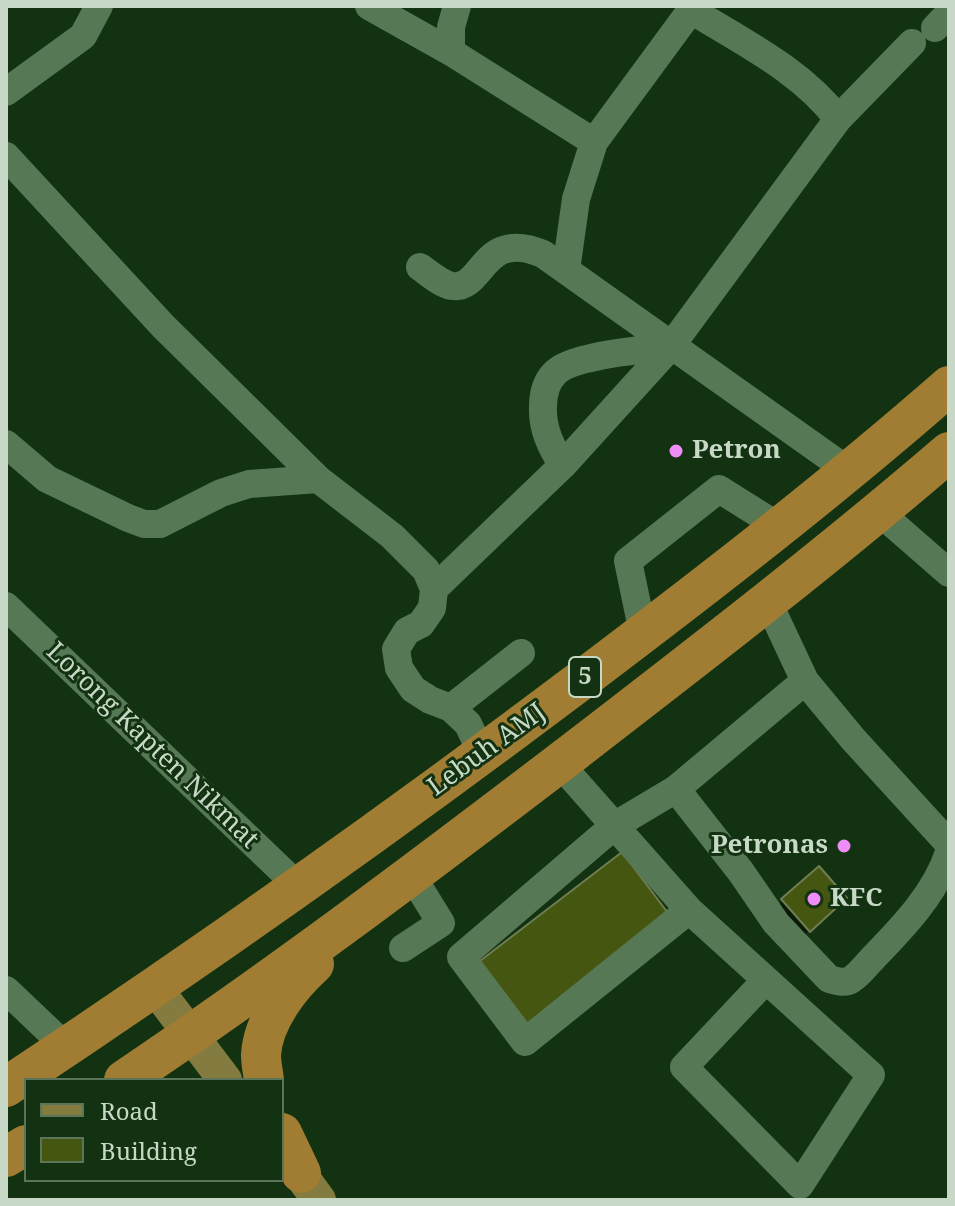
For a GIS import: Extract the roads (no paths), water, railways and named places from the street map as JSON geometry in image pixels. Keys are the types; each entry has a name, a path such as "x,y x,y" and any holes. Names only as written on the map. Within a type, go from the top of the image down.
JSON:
{"highway":[{"name":"Lebuh AMJ","path":"6,1087 156,989 482,754 781,528 949,386"},
{"name":"Lebuh AMJ","path":"127,1078 412,876 768,602 949,452"},
{"path":"264,1078 261,1055 269,1025 285,996 301,976 412,876"},
{"path":"284,1138 296,1171"},
{"path":"6,1157 24,1146"}],"main road":[{"path":"156,989 223,1078"}],"street":[{"path":"6,92 83,36 99,6"},
{"path":"369,6 451,52 594,142"},
{"path":"451,52 451,27 457,6"},
{"path":"566,270 576,199 594,142 692,8 804,83 838,119"},
{"path":"434,589 563,465 671,346 838,119 932,28"},
{"path":"6,156 163,326 318,479 411,552 426,570 434,589 432,608 421,624 407,631 396,649 399,668 413,689 451,708 468,724 482,754"},
{"path":"420,267 449,286 461,286 493,253 512,246 526,247 543,254 850,472"},
{"path":"563,465 549,442 545,428 544,394 558,369 570,364 671,346"},
{"path":"6,444 47,479 144,524 160,524 221,493 249,484 318,479"},
{"path":"643,633 628,561 719,489 781,528"},
{"path":"879,512 949,573"},
{"path":"768,602 805,681 853,739 949,844"},
{"name":"Lorong Kapten Nikmat","path":"6,606 298,886"},
{"path":"451,708 521,653"},
{"path":"689,910 525,1042 461,957 614,826 676,789 805,681"},
{"path":"559,763 689,910 871,1075 800,1185 684,1067 765,981"},
{"path":"676,789 741,872 776,923 829,979 841,983 851,980 915,911 943,871 949,852"},
{"path":"403,948 441,923 412,876"},
{"path":"6,990 66,1047"}],"place":[{"name":"Petron","path":"676,451"},
{"name":"Petronas","path":"844,846"},
{"name":"KFC","path":"814,899"}]}
